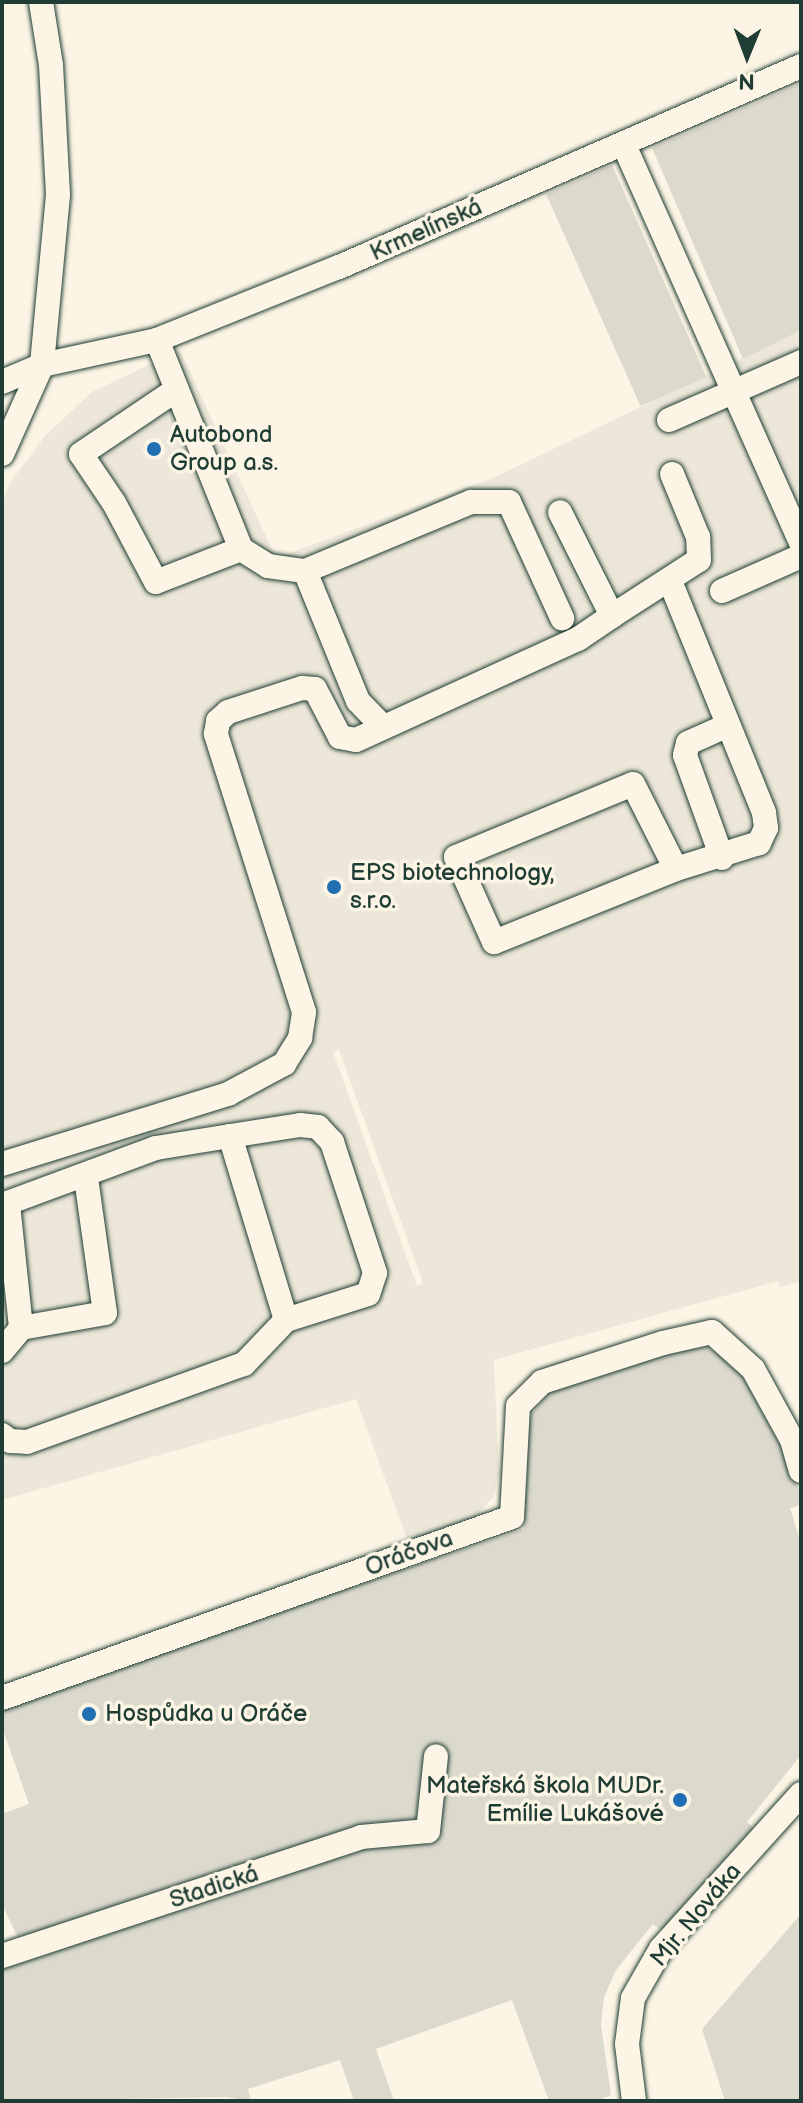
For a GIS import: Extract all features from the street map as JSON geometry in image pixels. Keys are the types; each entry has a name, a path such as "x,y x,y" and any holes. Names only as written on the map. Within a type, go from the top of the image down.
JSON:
{"street":[{"path":"2,454 42,365 58,195 41,2"},
{"name":"Krmelínská","path":"2,382 42,365 157,340 624,145 801,66"},
{"path":"624,145 801,543"},
{"path":"157,340 241,549 268,566 305,571 471,502 509,502 562,618"},
{"path":"669,420 801,362"},
{"path":"176,390 81,454 114,503 156,582 241,549"},
{"path":"2,1164 228,1094 284,1064 300,1038 304,1012 216,734 218,721 228,712 302,688 315,689 340,737 356,740 578,639 694,566 701,555 672,474"},
{"path":"560,512 612,616"},
{"path":"722,591 801,556"},
{"path":"305,571 358,701 383,727"},
{"path":"670,581 766,828 759,843 722,858 676,869 494,942 456,857 633,784 676,869"},
{"path":"722,858 685,755 688,743 726,726"},
{"path":"2,1435 10,1441 27,1442 244,1364 286,1320 368,1294 375,1273 326,1132 300,1125 156,1148 117,1160 86,1178 5,1204 21,1328"},
{"path":"230,1136 286,1320"},
{"path":"2,1351 21,1328 105,1313 86,1178"},
{"name":"Oráčova","path":"2,1698 512,1517 518,1406 542,1382 712,1332 753,1369 792,1440 801,1471"},
{"name":"Stadická","path":"2,1956 361,1837 428,1831 436,1756"},
{"name":"Mjr. Nováka","path":"634,2101 627,2044 633,1998 661,1949 801,1794"}],"shaded area":[{"path":"801,83 801,330 743,359 652,148"},
{"path":"612,165 706,377 641,406 546,194"},
{"path":"801,330 801,1281 781,1287 778,1281 494,1360 499,1475 494,1496 472,1521 408,1542 356,1399 2,1500 2,503 9,484 46,435 92,392 180,350 276,558 493,478","holes":["339,1050 423,1283 417,1286 333,1052"]},
{"path":"705,1346 741,1369 787,1454 801,1496 801,1505 790,1508 801,1543 801,1755 747,1822 756,1830 664,1932 653,1924 616,1970 604,1997 601,2025 611,2095 596,2101 549,2101 512,2000 376,2049 394,2101 345,2101 353,2098 340,2060 248,2089 251,2101 226,2097 2,2101 2,1969 384,1838 378,1822 19,1940 2,1904 2,1814 29,1804 2,1727 2,1707 524,1529 525,1422 556,1384 667,1351"},
{"path":"801,1914 801,2101 725,2101 702,2029"}],"place":[{"name":"Autobond Group a.s.","path":"154,449"},
{"name":"EPS biotechnology, s.r.o.","path":"334,887"},
{"name":"Hospůdka u Oráče","path":"89,1714"},
{"name":"Mateřská škola MUDr. Emílie Lukášové","path":"680,1800"}]}
